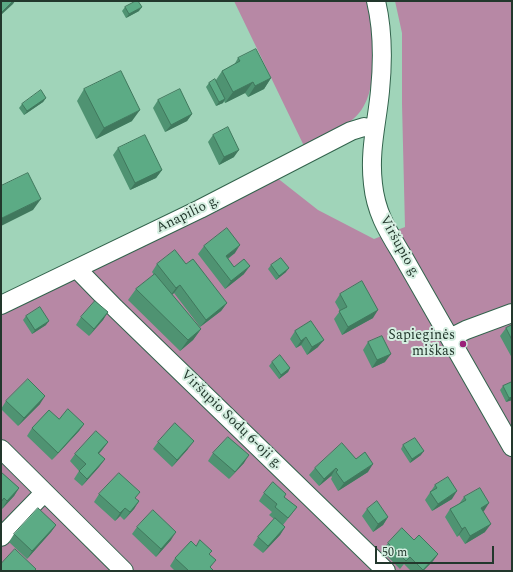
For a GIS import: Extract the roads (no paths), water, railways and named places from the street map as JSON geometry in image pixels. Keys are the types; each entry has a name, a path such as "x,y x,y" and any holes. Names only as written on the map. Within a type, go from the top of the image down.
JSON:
{"street":[{"name":"Viršupio g.","path":"376,1 382,39 380,92 372,144 373,184 376,201 387,232 512,447"},
{"name":"Anapilio g.","path":"1,305 200,209 351,131 364,127 375,129"},
{"name":"Viršupio Sodų 6-oji g.","path":"77,269 115,308 386,571"},
{"path":"450,338 466,330 512,313"},
{"path":"1,449 124,571"},
{"path":"1,537 44,493"}],"place":[{"name":"Sapieginės miškas","path":"463,344"}]}
